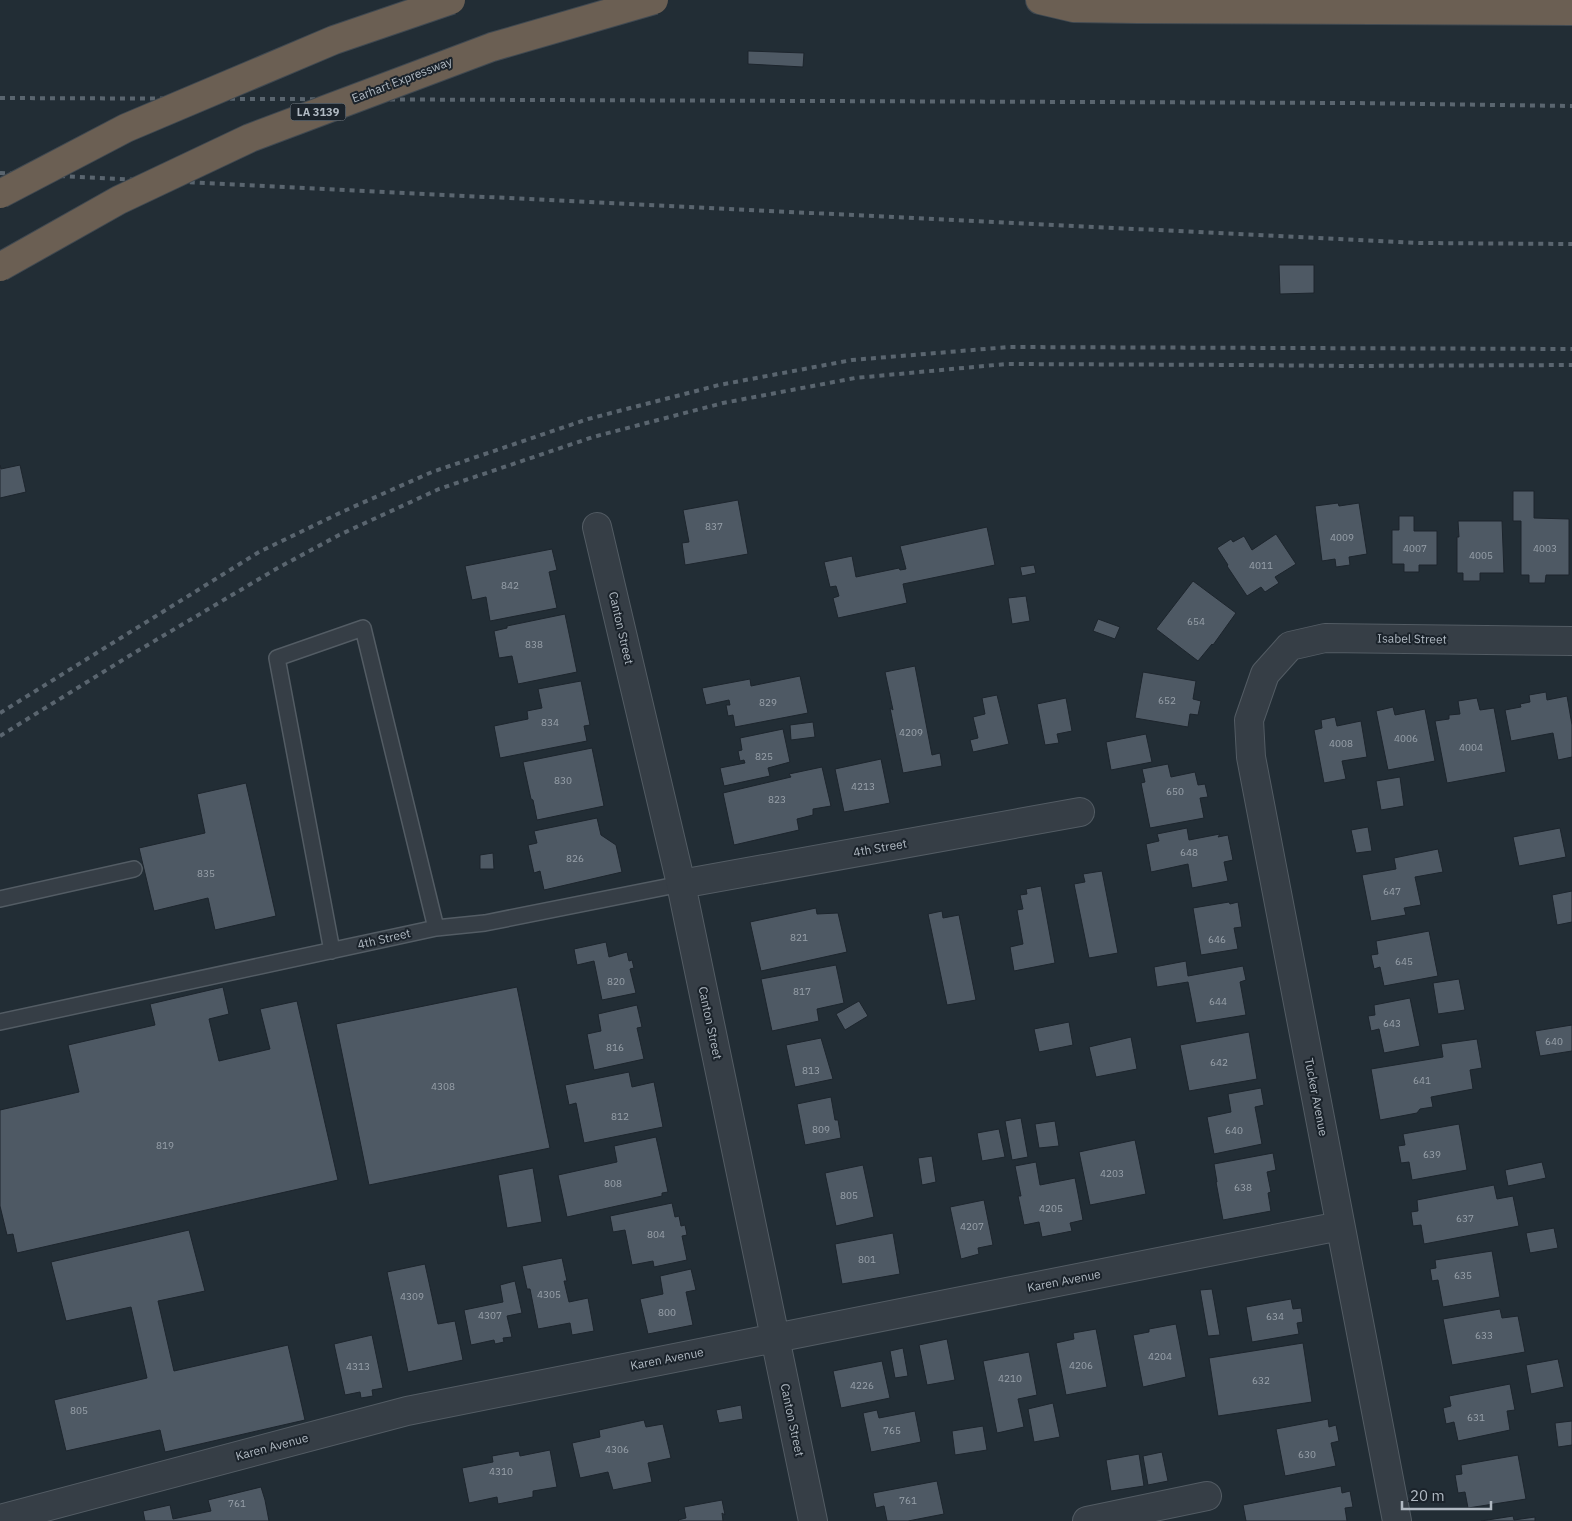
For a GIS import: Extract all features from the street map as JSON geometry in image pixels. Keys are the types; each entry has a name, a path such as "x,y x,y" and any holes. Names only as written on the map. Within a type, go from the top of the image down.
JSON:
{"highway":[{"path":"0,194 135,124 334,40 451,0"},
{"name":"Earhart Expressway","path":"0,267 119,200 250,138 492,47 654,0"},
{"path":"1040,0 1074,8 1572,10"}],"street":[{"name":"Canton Street","path":"597,527 681,884 813,1521"},
{"name":"Isabel Street","path":"1265,674 1290,646 1326,638 1572,641"},
{"name":"Tucker Avenue","path":"1265,674 1249,720 1251,757 1397,1521"},
{"name":"4th Street","path":"681,884 1080,812"},
{"name":"Karen Avenue","path":"0,1519 407,1411 1340,1226"},
{"path":"1087,1521 1207,1496"}],"lane":[{"path":"332,951 277,658 363,628 436,928"},
{"path":"0,899 134,869"},
{"name":"4th Street","path":"0,1022 436,928 485,923 681,884"}],"building":[{"path":"748,51 804,53 803,67 748,64"},
{"path":"1279,265 1314,265 1314,293 1280,294"},
{"path":"0,465 1,469 20,465 26,492 0,498"},
{"path":"1513,491 1534,491 1534,518 1569,519 1569,575 1546,575 1545,583 1529,583 1529,575 1521,575 1521,521 1513,521"},
{"path":"738,500 748,554 685,565 682,543 689,542 683,510"},
{"path":"1338,503 1339,506 1359,503 1367,554 1349,557 1350,565 1336,567 1335,559 1322,561 1315,506"},
{"path":"1399,516 1414,516 1414,531 1437,531 1437,565 1419,565 1419,572 1404,572 1404,564 1392,564 1392,530 1399,530"},
{"path":"1458,521 1502,521 1504,573 1480,573 1480,581 1463,581 1463,573 1457,573"},
{"path":"987,527 995,565 903,584 907,603 838,618 833,598 839,596 836,586 830,587 824,562 852,556 856,577 899,568 900,570 906,569 900,546"},
{"path":"1276,534 1296,564 1275,577 1279,583 1265,592 1261,587 1247,596 1217,548 1231,539 1233,542 1244,536 1252,550"},
{"path":"552,549 557,570 549,572 557,608 490,621 486,597 472,600 465,566"},
{"path":"1034,565 1036,573 1022,576 1020,567"},
{"path":"1193,581 1236,613 1213,645 1198,661 1156,629"},
{"path":"1026,596 1030,621 1012,624 1008,598"},
{"path":"565,614 577,672 518,684 512,656 499,658 494,631 507,628 507,626"},
{"path":"1098,619 1120,627 1115,639 1093,631"},
{"path":"915,666 932,755 940,753 942,766 903,773 885,672"},
{"path":"1143,672 1196,681 1193,699 1201,701 1198,715 1190,714 1188,727 1135,718"},
{"path":"800,676 808,713 735,727 733,715 728,716 726,705 730,705 729,700 706,705 702,688 750,679 751,686"},
{"path":"581,681 590,725 584,726 587,741 500,758 494,726 528,719 527,711 542,708 538,689"},
{"path":"1546,692 1547,700 1567,696 1572,725 1572,757 1558,760 1553,733 1511,741 1505,710 1521,707 1520,704 1530,702 1529,695"},
{"path":"997,695 1009,744 973,752 970,740 978,738 973,717 985,714 982,698"},
{"path":"1066,698 1072,731 1057,734 1059,743 1045,745 1037,704"},
{"path":"1477,698 1480,710 1494,708 1506,772 1447,783 1435,721 1449,719 1449,715 1460,714 1458,701"},
{"path":"1393,707 1395,715 1425,709 1435,761 1388,770 1376,711"},
{"path":"1335,717 1337,726 1361,721 1367,757 1342,761 1346,779 1324,783 1314,730 1322,728 1321,720"},
{"path":"813,722 815,737 791,740 790,725"},
{"path":"783,729 790,762 768,768 770,776 724,786 720,768 745,763 744,760 740,761 738,751 742,750 740,738"},
{"path":"1146,734 1152,762 1111,770 1106,742"},
{"path":"592,748 604,806 537,820 523,762"},
{"path":"881,759 890,803 844,812 835,769"},
{"path":"1168,764 1171,777 1195,772 1198,785 1205,784 1208,797 1200,798 1204,818 1150,828 1141,783 1145,782 1142,769"},
{"path":"822,767 831,806 813,809 813,815 797,819 799,830 734,845 723,793 791,777 789,774"},
{"path":"1400,777 1404,806 1381,810 1376,781"},
{"path":"246,783 276,916 215,930 208,898 154,911 139,848 205,833 197,794"},
{"path":"597,818 601,835 616,845 622,872 544,890 540,871 534,873 528,845 537,843 534,831"},
{"path":"1368,827 1372,851 1356,853 1351,830"},
{"path":"1187,828 1189,840 1220,834 1218,837 1228,835 1233,860 1224,862 1228,881 1192,888 1188,864 1151,872 1146,844 1159,841 1157,834"},
{"path":"1560,828 1566,857 1519,866 1513,837"},
{"path":"1438,849 1443,872 1415,877 1421,905 1404,908 1406,915 1371,921 1362,875 1396,869 1394,858"},
{"path":"493,853 494,869 480,869 480,855"},
{"path":"1102,871 1118,953 1089,958 1074,884 1085,882 1083,874"},
{"path":"1041,886 1055,963 1014,971 1010,947 1023,944 1017,910 1023,909 1020,895 1027,894 1026,889"},
{"path":"1572,891 1572,922 1557,925 1552,895"},
{"path":"1229,902 1230,904 1238,902 1242,927 1234,928 1238,949 1201,955 1193,908"},
{"path":"816,908 817,914 838,913 847,952 761,971 750,922"},
{"path":"942,911 943,918 959,915 976,1000 947,1005 928,914"},
{"path":"1429,931 1438,976 1384,986 1380,967 1374,969 1371,955 1378,954 1376,941"},
{"path":"606,942 609,957 627,952 629,961 632,960 634,968 630,969 636,993 602,1000 594,961 577,965 574,949"},
{"path":"1186,961 1188,976 1243,966 1246,980 1240,982 1246,1015 1196,1023 1188,982 1157,987 1154,967"},
{"path":"836,965 844,1003 817,1009 819,1021 772,1031 761,979"},
{"path":"1459,979 1465,1010 1438,1014 1433,983"},
{"path":"223,987 229,1014 209,1019 219,1061 270,1049 260,1009 297,1001 338,1180 17,1253 13,1234 7,1235 0,1206 0,1110 79,1092 68,1045 155,1025 150,1004"},
{"path":"517,987 550,1148 369,1185 336,1024"},
{"path":"1410,998 1420,1046 1384,1053 1379,1029 1371,1031 1368,1016 1375,1015 1374,1005"},
{"path":"859,1001 868,1016 845,1030 836,1014"},
{"path":"637,1005 642,1027 637,1028 644,1059 594,1070 587,1034 601,1031 598,1014"},
{"path":"1069,1022 1073,1045 1039,1052 1034,1029"},
{"path":"1572,1025 1572,1051 1540,1056 1535,1031"},
{"path":"1249,1032 1257,1079 1189,1091 1180,1045"},
{"path":"1131,1037 1137,1069 1096,1077 1089,1047"},
{"path":"821,1038 833,1079 795,1087 786,1045"},
{"path":"1477,1039 1482,1068 1470,1070 1473,1089 1431,1097 1433,1107 1420,1109 1417,1113 1380,1120 1371,1069 1443,1057 1441,1044"},
{"path":"629,1072 632,1087 654,1082 663,1127 584,1143 576,1103 569,1105 565,1085"},
{"path":"1261,1088 1264,1105 1255,1107 1262,1144 1214,1154 1207,1117 1231,1112 1228,1094"},
{"path":"831,1097 835,1120 838,1120 841,1138 805,1145 797,1104"},
{"path":"1021,1118 1028,1157 1012,1160 1005,1121"},
{"path":"1055,1121 1059,1146 1039,1148 1035,1124"},
{"path":"1459,1124 1467,1170 1412,1180 1409,1162 1401,1163 1398,1146 1405,1145 1403,1134"},
{"path":"999,1129 1005,1157 982,1161 977,1133"},
{"path":"656,1137 668,1192 662,1193 662,1196 567,1217 558,1175 617,1162 614,1146"},
{"path":"1135,1140 1146,1194 1090,1205 1079,1152"},
{"path":"1273,1153 1276,1170 1267,1172 1271,1192 1268,1193 1271,1211 1223,1220 1214,1164"},
{"path":"932,1156 936,1182 922,1185 918,1158"},
{"path":"1036,1162 1040,1185 1075,1178 1083,1220 1070,1223 1072,1231 1042,1237 1039,1222 1024,1225 1018,1196 1021,1196 1015,1166"},
{"path":"1542,1162 1546,1178 1508,1186 1505,1170"},
{"path":"863,1165 874,1217 836,1226 825,1173"},
{"path":"533,1168 542,1222 507,1228 498,1175"},
{"path":"1494,1185 1497,1199 1513,1196 1519,1226 1424,1244 1421,1225 1413,1226 1411,1212 1418,1211 1417,1200"},
{"path":"984,1200 993,1245 978,1248 979,1254 961,1259 950,1207"},
{"path":"672,1203 675,1217 679,1216 681,1226 685,1225 687,1235 682,1236 687,1260 654,1267 653,1261 632,1265 625,1230 613,1232 610,1216"},
{"path":"1554,1228 1558,1248 1530,1253 1526,1233"},
{"path":"189,1230 205,1291 158,1301 174,1371 288,1345 305,1420 165,1452 160,1430 66,1451 54,1400 147,1378 131,1307 66,1321 51,1262"},
{"path":"893,1233 900,1274 842,1284 835,1244"},
{"path":"1492,1251 1500,1297 1443,1307 1438,1280 1432,1281 1430,1269 1436,1268 1435,1260"},
{"path":"562,1258 567,1281 564,1281 569,1302 588,1298 594,1331 572,1335 570,1323 538,1329 530,1289 527,1289 522,1266"},
{"path":"425,1264 438,1324 455,1321 463,1360 408,1372 387,1272"},
{"path":"691,1269 696,1290 686,1292 693,1325 648,1334 640,1299 663,1294 660,1276"},
{"path":"515,1281 522,1313 507,1316 512,1337 503,1338 504,1342 495,1344 494,1340 471,1345 464,1310 503,1302 500,1285"},
{"path":"1212,1289 1220,1335 1208,1336 1200,1290"},
{"path":"1291,1299 1293,1309 1301,1308 1303,1322 1297,1323 1299,1334 1252,1342 1246,1307"},
{"path":"1500,1309 1502,1318 1518,1316 1525,1352 1452,1365 1443,1319"},
{"path":"1176,1324 1186,1377 1143,1387 1133,1335 1149,1332 1149,1329"},
{"path":"1096,1329 1107,1387 1066,1395 1056,1343 1074,1339 1073,1333"},
{"path":"372,1335 383,1388 372,1390 373,1396 361,1398 360,1392 345,1395 334,1344"},
{"path":"947,1339 955,1380 927,1385 919,1345"},
{"path":"1303,1343 1312,1402 1218,1416 1209,1358"},
{"path":"903,1348 908,1376 895,1378 890,1351"},
{"path":"1029,1352 1037,1395 1018,1399 1024,1427 997,1433 983,1361"},
{"path":"1558,1359 1564,1387 1531,1394 1526,1365"},
{"path":"882,1361 890,1398 841,1408 833,1371"},
{"path":"1510,1384 1515,1410 1507,1411 1510,1430 1458,1441 1454,1422 1446,1424 1443,1408 1451,1406 1449,1396"},
{"path":"1053,1403 1060,1437 1034,1442 1028,1409"},
{"path":"741,1405 743,1419 719,1423 716,1410"},
{"path":"877,1410 879,1418 915,1411 921,1442 871,1452 863,1413"},
{"path":"1328,1419 1329,1427 1336,1425 1339,1441 1331,1443 1336,1466 1285,1476 1276,1429"},
{"path":"644,1420 646,1427 663,1424 671,1458 648,1463 652,1482 613,1490 608,1472 580,1478 572,1443 600,1437 599,1430"},
{"path":"1572,1421 1572,1445 1558,1447 1555,1423"},
{"path":"983,1426 987,1450 955,1455 952,1431"},
{"path":"550,1450 557,1487 533,1491 533,1497 498,1504 497,1497 469,1503 462,1468 493,1462 492,1456 519,1451 520,1456"},
{"path":"1162,1452 1168,1481 1148,1485 1143,1456"},
{"path":"1139,1454 1144,1486 1111,1491 1106,1460"},
{"path":"1518,1455 1526,1499 1468,1508 1465,1492 1458,1493 1455,1475 1462,1474 1461,1465"},
{"path":"937,1481 944,1514 908,1521 887,1521 884,1506 876,1508 873,1493"},
{"path":"1341,1486 1342,1493 1350,1491 1353,1507 1345,1508 1347,1521 1246,1521 1243,1505"},
{"path":"261,1487 269,1521 145,1521 143,1511 170,1505 173,1519 211,1511 208,1500"},
{"path":"722,1500 725,1515 722,1513 723,1521 678,1520 686,1518 684,1507"},
{"path":"1513,1516 1514,1520 1535,1517 1535,1521 1481,1521"}],"railway":[{"path":"0,98 1352,103 1572,106"},
{"path":"0,173 1420,243 1572,244"},
{"path":"0,713 259,552 344,511 432,472 588,419 719,385 852,360 1009,347 1572,349"},
{"path":"0,736 129,656 276,569 339,535 439,489 593,437 723,403 855,378 1006,364 1572,365"}]}
